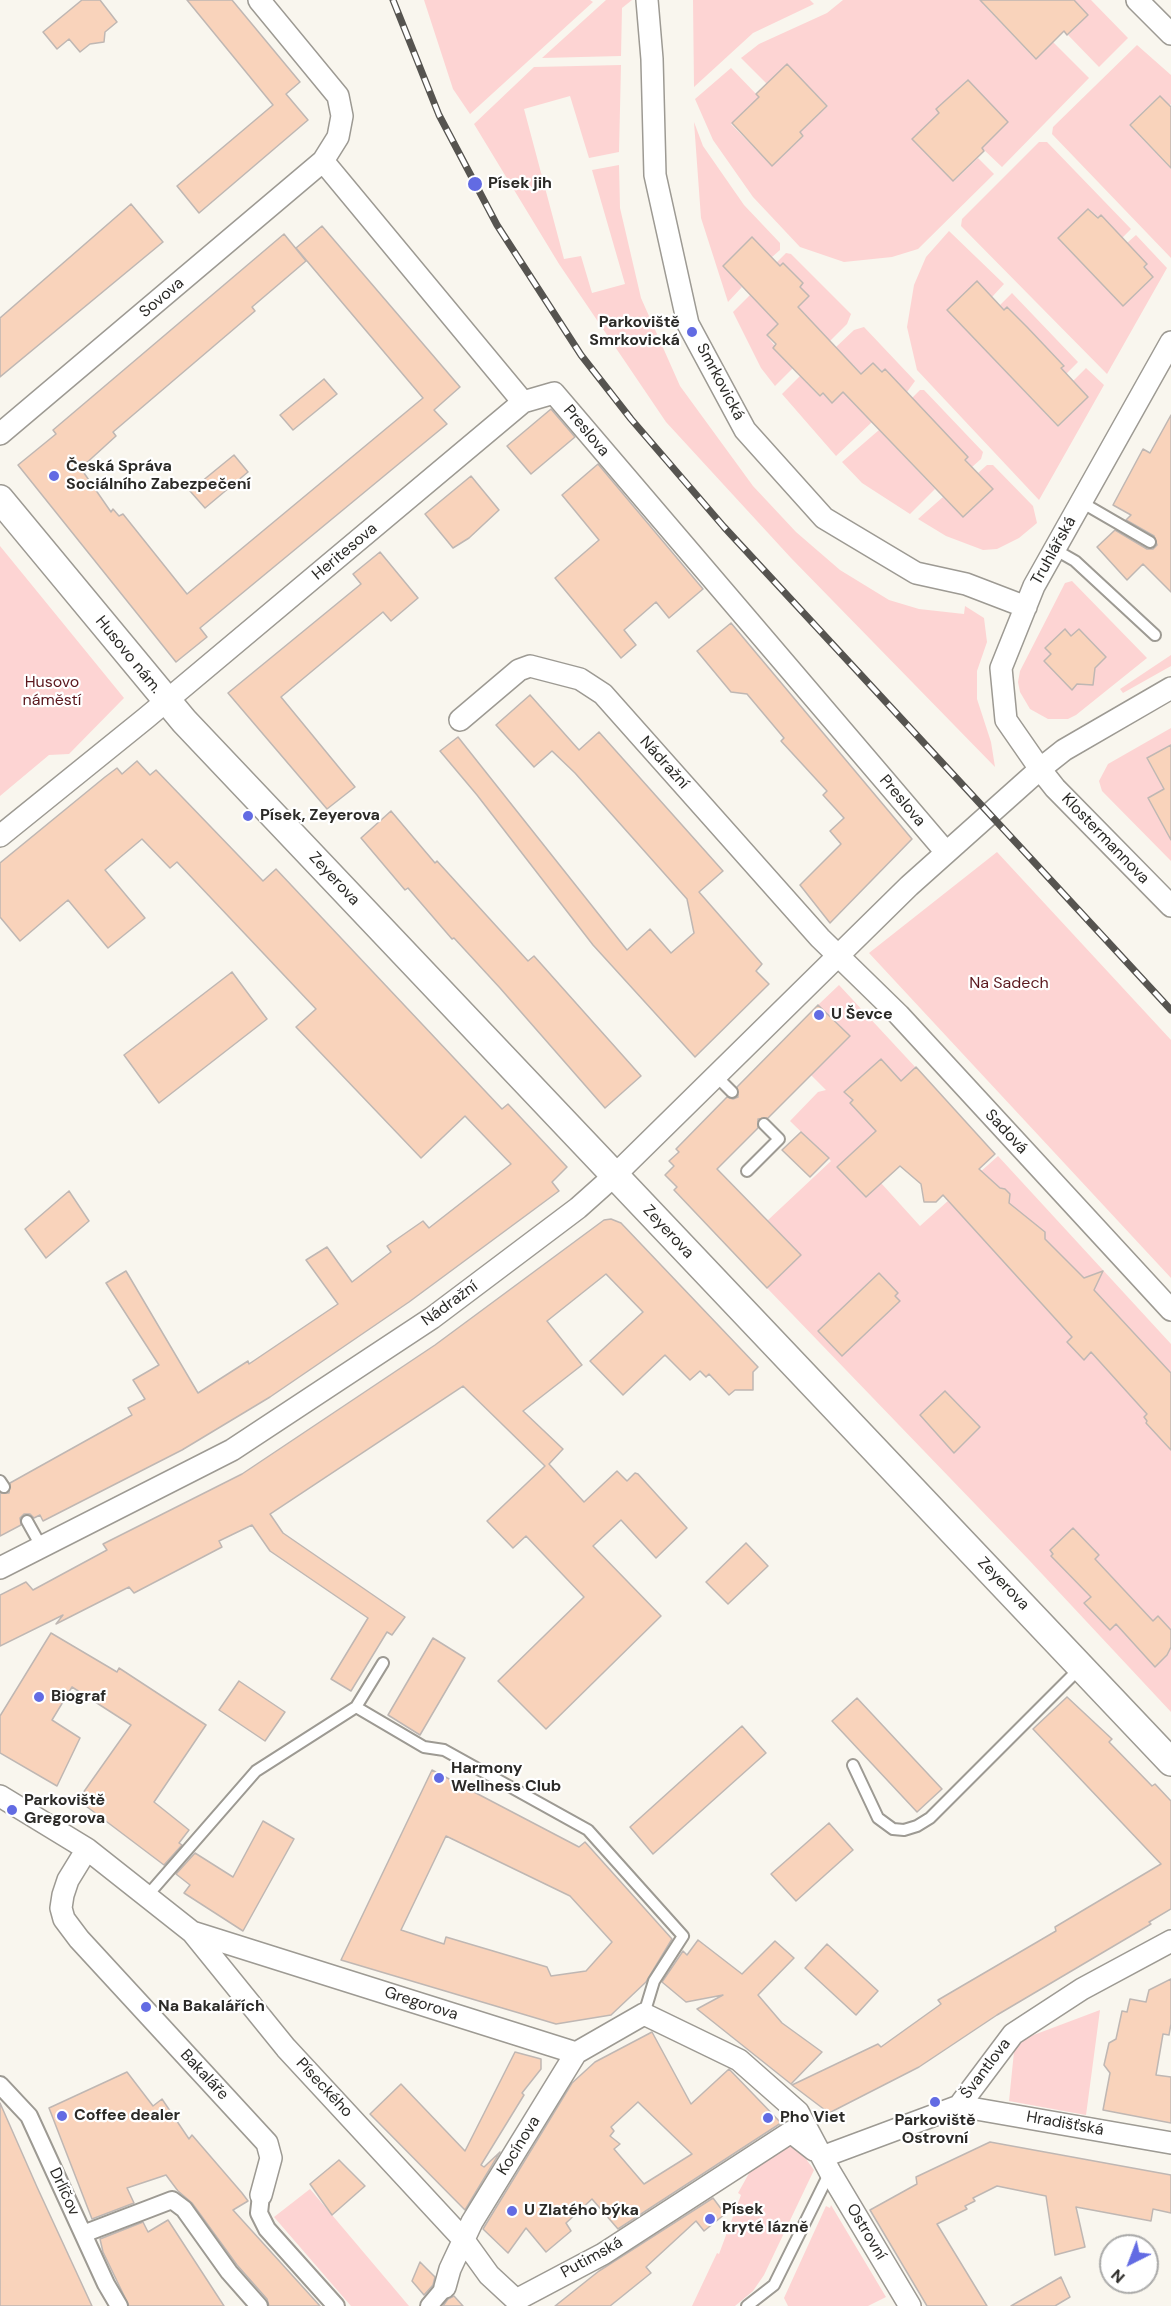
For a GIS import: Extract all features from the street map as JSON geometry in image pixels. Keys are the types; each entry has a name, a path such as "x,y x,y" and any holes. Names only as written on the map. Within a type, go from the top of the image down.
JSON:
{"street":[{"path":"259,0 338,96 342,116 338,137 323,161 523,402"},
{"name":"Smrkovická","path":"647,0 652,59 655,175 688,324 745,430 824,518 916,573 966,584 1026,607"},
{"path":"1137,0 1171,34"},
{"name":"Sovova","path":"0,434 323,161"},
{"name":"Truhlářská","path":"1040,769 1006,720 1001,668 1026,607 1054,549 1171,342"},
{"name":"Preslova","path":"523,402 554,393 945,851"},
{"name":"Heritesova","path":"166,702 523,402"},
{"name":"Husovo nám.","path":"0,499 166,702 0,836"},
{"name":"Nádražní","path":"460,720 519,670 530,666 579,679 603,694 820,938 839,956"},
{"name":"Nádražní","path":"0,1568 232,1450 432,1318 578,1208 615,1175 945,851 1040,769 1064,750 1171,688"},
{"name":"Zeyerova","path":"166,702 1171,1762"},
{"name":"Klostermannova","path":"1040,769 1055,788 1171,905"},
{"name":"Sadová","path":"839,956 899,1015 1171,1310"},
{"name":"Gregorova","path":"0,1796 87,1849 192,1932 576,2053"},
{"name":"Bakaláře","path":"87,1849 68,1880 63,1895 64,1920 267,2143 271,2158 261,2194 259,2213 267,2229 336,2306"},
{"name":"Píseckého","path":"192,1932 286,2048 463,2239"},
{"name":"Švantlova","path":"826,2165 959,2106 1013,2034 1082,1989 1171,1941"},
{"path":"576,2053 644,2014 739,2060 798,2112 826,2165"},
{"name":"Kocínova","path":"445,2287 463,2239 576,2053"},
{"name":"Drlíčov","path":"0,2085 29,2116 119,2306"},
{"name":"Hradišťská","path":"959,2106 1171,2143"},
{"name":"Putimská","path":"463,2239 489,2275 515,2303 603,2254 791,2132 826,2165"},
{"name":"Ostrovní","path":"826,2165 910,2306"},
{"path":"83,2234 172,2200 184,2209 229,2272 259,2306"},
{"path":"429,2306 445,2287"}],"lane":[{"path":"1081,502 1150,542"},
{"path":"1054,549 1075,561 1155,635"},
{"path":"716,1076 732,1092"},
{"path":"747,1171 780,1139 764,1124"},
{"path":"27,1521 41,1546"},
{"path":"147,1896 256,1771 356,1707 383,1663"},
{"path":"853,1765 878,1818 893,1829 904,1830 917,1826 930,1818 1082,1667"},
{"path":"356,1707 424,1747 444,1750 588,1830 683,1936 654,1981 644,2014"},
{"path":"747,2306 774,2285 826,2165"}],"green space":[{"path":"424,0 590,0 593,2 470,114 453,89"},
{"path":"606,0 632,0 622,8 621,56 542,58"},
{"path":"693,0 810,0 814,4 753,33 694,87"},
{"path":"843,0 986,0 983,4 1035,59 1053,42 1089,78 1002,167 982,148 1008,122 967,80 936,109 939,113 913,139 954,181 978,158 994,174 918,249 892,257 844,262 800,247 753,197 713,140 695,99 731,68 759,97 731,124 772,166 804,136 800,132 828,106 787,65 767,84 741,58 759,44 827,13"},
{"path":"1074,0 1091,0 1128,38 1099,67 1068,35 1088,15"},
{"path":"1137,45 1171,75 1171,104 1169,106 1159,96 1129,125 1171,169 1171,258 1052,134 1053,127"},
{"path":"621,65 619,152 589,158 570,96 524,109 564,259 581,256 592,293 625,284 592,170 619,165 620,208 641,298 680,386 753,486 796,532 840,570 889,600 919,609 964,614 965,606 984,618 987,642 977,671 977,699 991,742 995,767 791,558 666,422 559,264 474,124 534,67"},
{"path":"694,122 703,146 744,205 780,243 780,250 772,257 723,266 742,287 728,302 701,218"},
{"path":"1039,142 1047,142 1131,229 1122,238 1089,209 1058,238 1123,306 1153,278 1145,268 1147,265 1127,243 1136,235 1167,268 1107,374 961,226 962,219"},
{"path":"949,231 1004,284 992,297 977,281 947,310 1058,427 1088,397 1073,381 1086,368 1104,385 1039,500 917,370 907,327 914,285 926,257"},
{"path":"786,253 791,254 851,314 847,324 830,341 798,307 809,296 800,287 803,284 784,264 780,266 776,263"},
{"path":"1012,293 1078,362 1066,374 1061,369 1064,365 1008,307 1005,310 1000,305"},
{"path":"750,295 779,324 767,336 793,368 775,386 761,368 733,312"},
{"path":"864,327 915,381 907,392 873,363 862,374 836,347 854,330"},
{"path":"800,376 820,397 823,394 832,403 843,392 872,422 836,456 782,394"},
{"path":"920,390 924,390 983,452 981,459 972,467 966,460 968,457 912,398"},
{"path":"879,430 935,489 910,514 862,483 842,462"},
{"path":"987,465 993,465 1033,506 1037,523 1019,538 997,549 983,550 946,536 918,519 943,497 963,517 993,489 978,473"},
{"name":"Husovo náměstí","path":"0,546 124,698 69,754 49,755 0,796"},
{"path":"1072,581 1147,658 1076,715 1068,719 1048,719 1030,709 1020,692 1018,682 1020,671 1065,583"},
{"path":"1171,655 1171,666 1123,693 1120,689"},
{"path":"1171,728 1171,745 1147,759 1164,789 1148,798 1171,840 1171,861 1102,791 1099,781 1108,764"},
{"name":"Na Sadech","path":"997,852 1171,1040 1171,1278 869,953"},
{"path":"839,985 944,1098 858,1148 837,1167 866,1197 881,1183 920,1226 998,1156 1171,1344 1171,1712 1029,1560 767,1288 801,1255 767,1221 831,1161 790,1121 818,1092 826,1090 811,1075 850,1036 818,1005"},
{"path":"1100,2010 1086,2115 1009,2101 1015,2042"},
{"path":"793,2141 814,2170 764,2275 753,2291 735,2306 692,2306 717,2253 719,2254 741,2195 738,2193 752,2168"},
{"path":"310,2189 409,2306 351,2306 274,2217"},
{"path":"831,2205 886,2297 868,2306 788,2306 784,2298 826,2206 830,2208"}],"building":[{"path":"82,0 100,0 117,22 105,32 104,42 90,44 80,52 69,39 57,49 43,32"},
{"path":"187,0 232,0 300,82 286,94 308,120 199,213 177,186 273,105"},
{"path":"980,0 1074,0 1088,15 1067,35 1064,31 1036,59"},
{"path":"787,64 827,106 800,132 803,136 772,166 732,123 759,97 756,94"},
{"path":"968,80 1008,122 982,148 984,151 953,181 912,139 939,113 936,109"},
{"path":"1160,96 1171,107 1171,168 1130,125"},
{"path":"131,204 163,242 0,377 0,318"},
{"path":"1088,209 1098,218 1101,215 1147,264 1144,267 1153,277 1123,306 1058,238"},
{"path":"322,226 460,387 434,410 447,424 200,628 207,637 176,662 18,465 56,434 53,430 284,234 306,261 252,307 255,311 113,432 116,436 82,467 111,512 113,509 119,516 123,514 187,594 423,398 296,248"},
{"path":"752,237 780,266 783,263 803,283 800,287 809,296 798,307 861,374 873,363 882,372 885,369 968,457 965,460 993,489 963,517 843,392 832,403 823,393 820,396 773,348 776,344 767,335 778,324 723,266"},
{"path":"977,281 1004,310 1007,307 1027,327 1064,366 1061,368 1088,397 1058,426 947,310"},
{"path":"324,379 337,394 293,430 280,415"},
{"path":"551,409 575,437 531,474 507,446"},
{"path":"1171,415 1171,592 1143,564 1127,580 1097,547 1115,530 1147,549 1153,549 1157,545 1154,536 1126,520 1131,515 1113,505 1143,449 1150,453"},
{"path":"234,455 248,472 205,508 190,491"},
{"path":"598,464 703,589 669,618 656,602 624,630 636,645 621,658 555,578 599,540 562,495"},
{"path":"471,476 499,510 469,538 453,548 425,514"},
{"path":"380,552 418,598 391,621 383,612 281,697 355,787 327,809 228,693 361,584 353,574"},
{"path":"731,623 912,839 830,923 800,885 841,844 830,831 844,818 823,795 827,791 781,741 784,738 747,694 731,692 697,651"},
{"path":"1065,629 1071,636 1079,629 1106,657 1095,668 1093,685 1077,684 1072,690 1044,661 1051,654 1045,648"},
{"path":"530,695 579,750 599,732 723,871 699,892 762,964 756,971 769,984 695,1057 593,945 477,795 440,751 458,737 627,950 650,929 671,953 694,933 687,899 575,773 552,751 534,767 496,725"},
{"path":"1171,745 1171,840 1148,798 1164,789 1147,758"},
{"path":"137,761 150,775 156,770 263,881 276,869 502,1109 508,1104 567,1167 552,1182 559,1191 409,1302 270,1397 182,1450 43,1521 40,1515 34,1518 30,1514 24,1514 20,1518 21,1525 0,1536 0,1493 9,1493 10,1483 132,1415 128,1408 145,1399 133,1380 159,1365 106,1283 126,1271 198,1393 248,1361 249,1364 338,1304 306,1260 327,1247 352,1282 391,1252 387,1246 423,1221 429,1228 511,1164 465,1116 421,1158 296,1027 316,1009 177,862 170,868 142,839 105,870 145,918 108,948 68,900 20,941 0,917 0,863 117,768 122,774"},
{"path":"391,811 435,863 437,861 528,961 534,956 641,1076 605,1108 500,988 454,938 452,939 408,888 405,890 361,838"},
{"path":"232,972 267,1019 159,1103 124,1055"},
{"path":"818,1005 850,1036 768,1118 758,1119 758,1128 717,1169 801,1255 767,1288 674,1190 677,1187 665,1175 674,1166 669,1161 679,1152 676,1149 727,1097 733,1099 738,1097 737,1087"},
{"path":"881,1059 901,1081 916,1067 995,1154 979,1169 1010,1194 1009,1203 1045,1232 1045,1239 1084,1278 1103,1271 1094,1290 1171,1373 1171,1450 1146,1423 1144,1417 1147,1414 1091,1352 1084,1360 1067,1342 1072,1337 943,1195 936,1202 924,1202 921,1184 900,1166 866,1197 837,1167 876,1131 850,1103 853,1100 844,1092"},
{"path":"801,1132 829,1158 810,1177 782,1150"},
{"path":"69,1191 89,1221 46,1258 25,1229"},
{"path":"611,1219 621,1223 758,1367 753,1372 753,1390 735,1390 729,1395 709,1374 706,1377 700,1371 690,1380 665,1355 623,1395 590,1361 643,1312 606,1274 547,1321 582,1365 523,1411 563,1449 549,1464 584,1502 617,1471 627,1481 635,1473 638,1474 687,1528 656,1558 621,1520 593,1546 661,1616 546,1729 498,1681 584,1597 526,1536 513,1548 487,1521 545,1466 463,1386 270,1514 283,1533 405,1617 392,1635 387,1632 351,1691 331,1679 368,1618 270,1551 252,1525 219,1541 222,1547 134,1593 129,1587 56,1624 63,1615 0,1646 0,1595 26,1582 33,1590 107,1550 103,1544 242,1474 435,1345 604,1220"},
{"path":"879,1273 898,1293 895,1296 900,1301 842,1356 818,1331"},
{"path":"945,1391 980,1427 954,1453 920,1415"},
{"path":"1073,1528 1099,1555 1095,1559 1153,1621 1158,1616 1171,1630 1171,1647 1167,1655 1155,1667 1116,1624 1110,1630 1084,1603 1091,1597 1051,1556 1053,1554 1050,1550"},
{"path":"746,1543 768,1566 728,1604 706,1582"},
{"path":"51,1633 117,1672 119,1668 206,1725 154,1802 189,1830 179,1843 182,1845 164,1865 78,1800 131,1725 72,1687 52,1720 80,1738 57,1786 0,1753 0,1716"},
{"path":"433,1638 465,1658 420,1735 388,1715"},
{"path":"239,1681 285,1712 265,1741 219,1710"},
{"path":"1067,1697 1112,1739 1109,1742 1152,1786 1155,1784 1171,1801 1171,1909 1149,1922 1151,1924 997,2015 919,2067 829,2113 792,2085 878,2044 881,2047 941,2004 938,2000 1056,1931 1055,1927 1161,1864 1033,1729"},
{"path":"857,1698 942,1789 917,1812 832,1721"},
{"path":"742,1726 766,1753 653,1854 630,1827"},
{"path":"432,1770 579,1847 585,1842 672,1939 646,1982 611,2015 556,2024 341,1960","holes":["446,1836 570,1896 612,1942 586,1971 551,1976 547,1967 446,1937 444,1944 401,1930"]},
{"path":"263,1821 294,1839 243,1931 184,1893 190,1885 176,1874 195,1853 233,1877"},
{"path":"829,1823 853,1850 796,1901 771,1874"},
{"path":"698,1940 742,1974 775,1941 794,1958 758,1995 782,2023 822,2052 791,2084 697,2009 723,1995 686,2002 662,1982 683,1951 687,1955"},
{"path":"827,1944 878,1991 856,2015 805,1968"},
{"path":"1171,1979 1171,2024 1169,2035 1163,2034 1156,2075 1171,2077 1171,2123 1103,2110 1110,2073 1104,2065 1109,2043 1116,2039 1122,2011 1127,2012 1130,1999 1146,2002 1149,1990"},
{"path":"652,2032 691,2104 729,2069 781,2123 618,2229 592,2199 566,2223 571,2231 546,2252 526,2228 508,2253 483,2229 572,2083 595,2062","holes":["638,2102 692,2154 644,2184 614,2149 620,2144 610,2136 614,2131 611,2127"]},
{"path":"515,2052 541,2059 541,2069 522,2093 524,2095 481,2165 484,2167 500,2152 465,2210 370,2114 401,2084 465,2151"},
{"path":"127,2072 153,2106 162,2099 189,2139 192,2135 242,2193 248,2201 233,2210 320,2306 269,2306 267,2299 237,2265 192,2203 178,2191 166,2175 127,2188 134,2203 92,2219 49,2108"},
{"path":"0,2103 37,2187 92,2306 0,2306"},
{"path":"990,2142 1171,2175 1171,2213 1153,2209 1151,2221 1076,2207 1085,2247 1055,2255 1046,2196 997,2186 973,2198 975,2201 965,2206 967,2209 937,2224 987,2306 927,2306 870,2210 917,2184 916,2177"},
{"path":"339,2160 365,2186 332,2215 310,2184"},
{"path":"713,2198 725,2214 704,2231 696,2221 646,2267 651,2273 610,2306 555,2306 599,2271"},
{"path":"168,2220 224,2306 129,2306 103,2252 100,2239 143,2222 148,2232"},
{"path":"420,2262 435,2277 433,2285 424,2295 412,2281"},
{"path":"1061,2277 1070,2297 1055,2306 1011,2306"},
{"path":"454,2296 463,2306 443,2306 448,2299"}],"railway":[{"path":"393,0 439,115 497,225 581,355 631,419 724,527 1171,1010"}],"place":[{"name":"Písek jih","path":"475,184"},
{"name":"Parkoviště Smrkovická","path":"692,332"},
{"name":"Česká Správa Sociálního Zabezpečení","path":"54,476"},
{"name":"Písek, Zeyerova","path":"248,816"},
{"name":"U Ševce","path":"819,1015"},
{"name":"Biograf","path":"39,1697"},
{"name":"Harmony Wellness Club","path":"439,1778"},
{"name":"Parkoviště Gregorova","path":"12,1810"},
{"name":"Na Bakalářích","path":"146,2007"},
{"name":"Parkoviště Ostrovní","path":"935,2102"},
{"name":"Coffee dealer","path":"62,2116"},
{"name":"Pho Viet","path":"768,2118"},
{"name":"U Zlatého býka","path":"512,2211"},
{"name":"Písek kryté lázně","path":"710,2219"}]}
